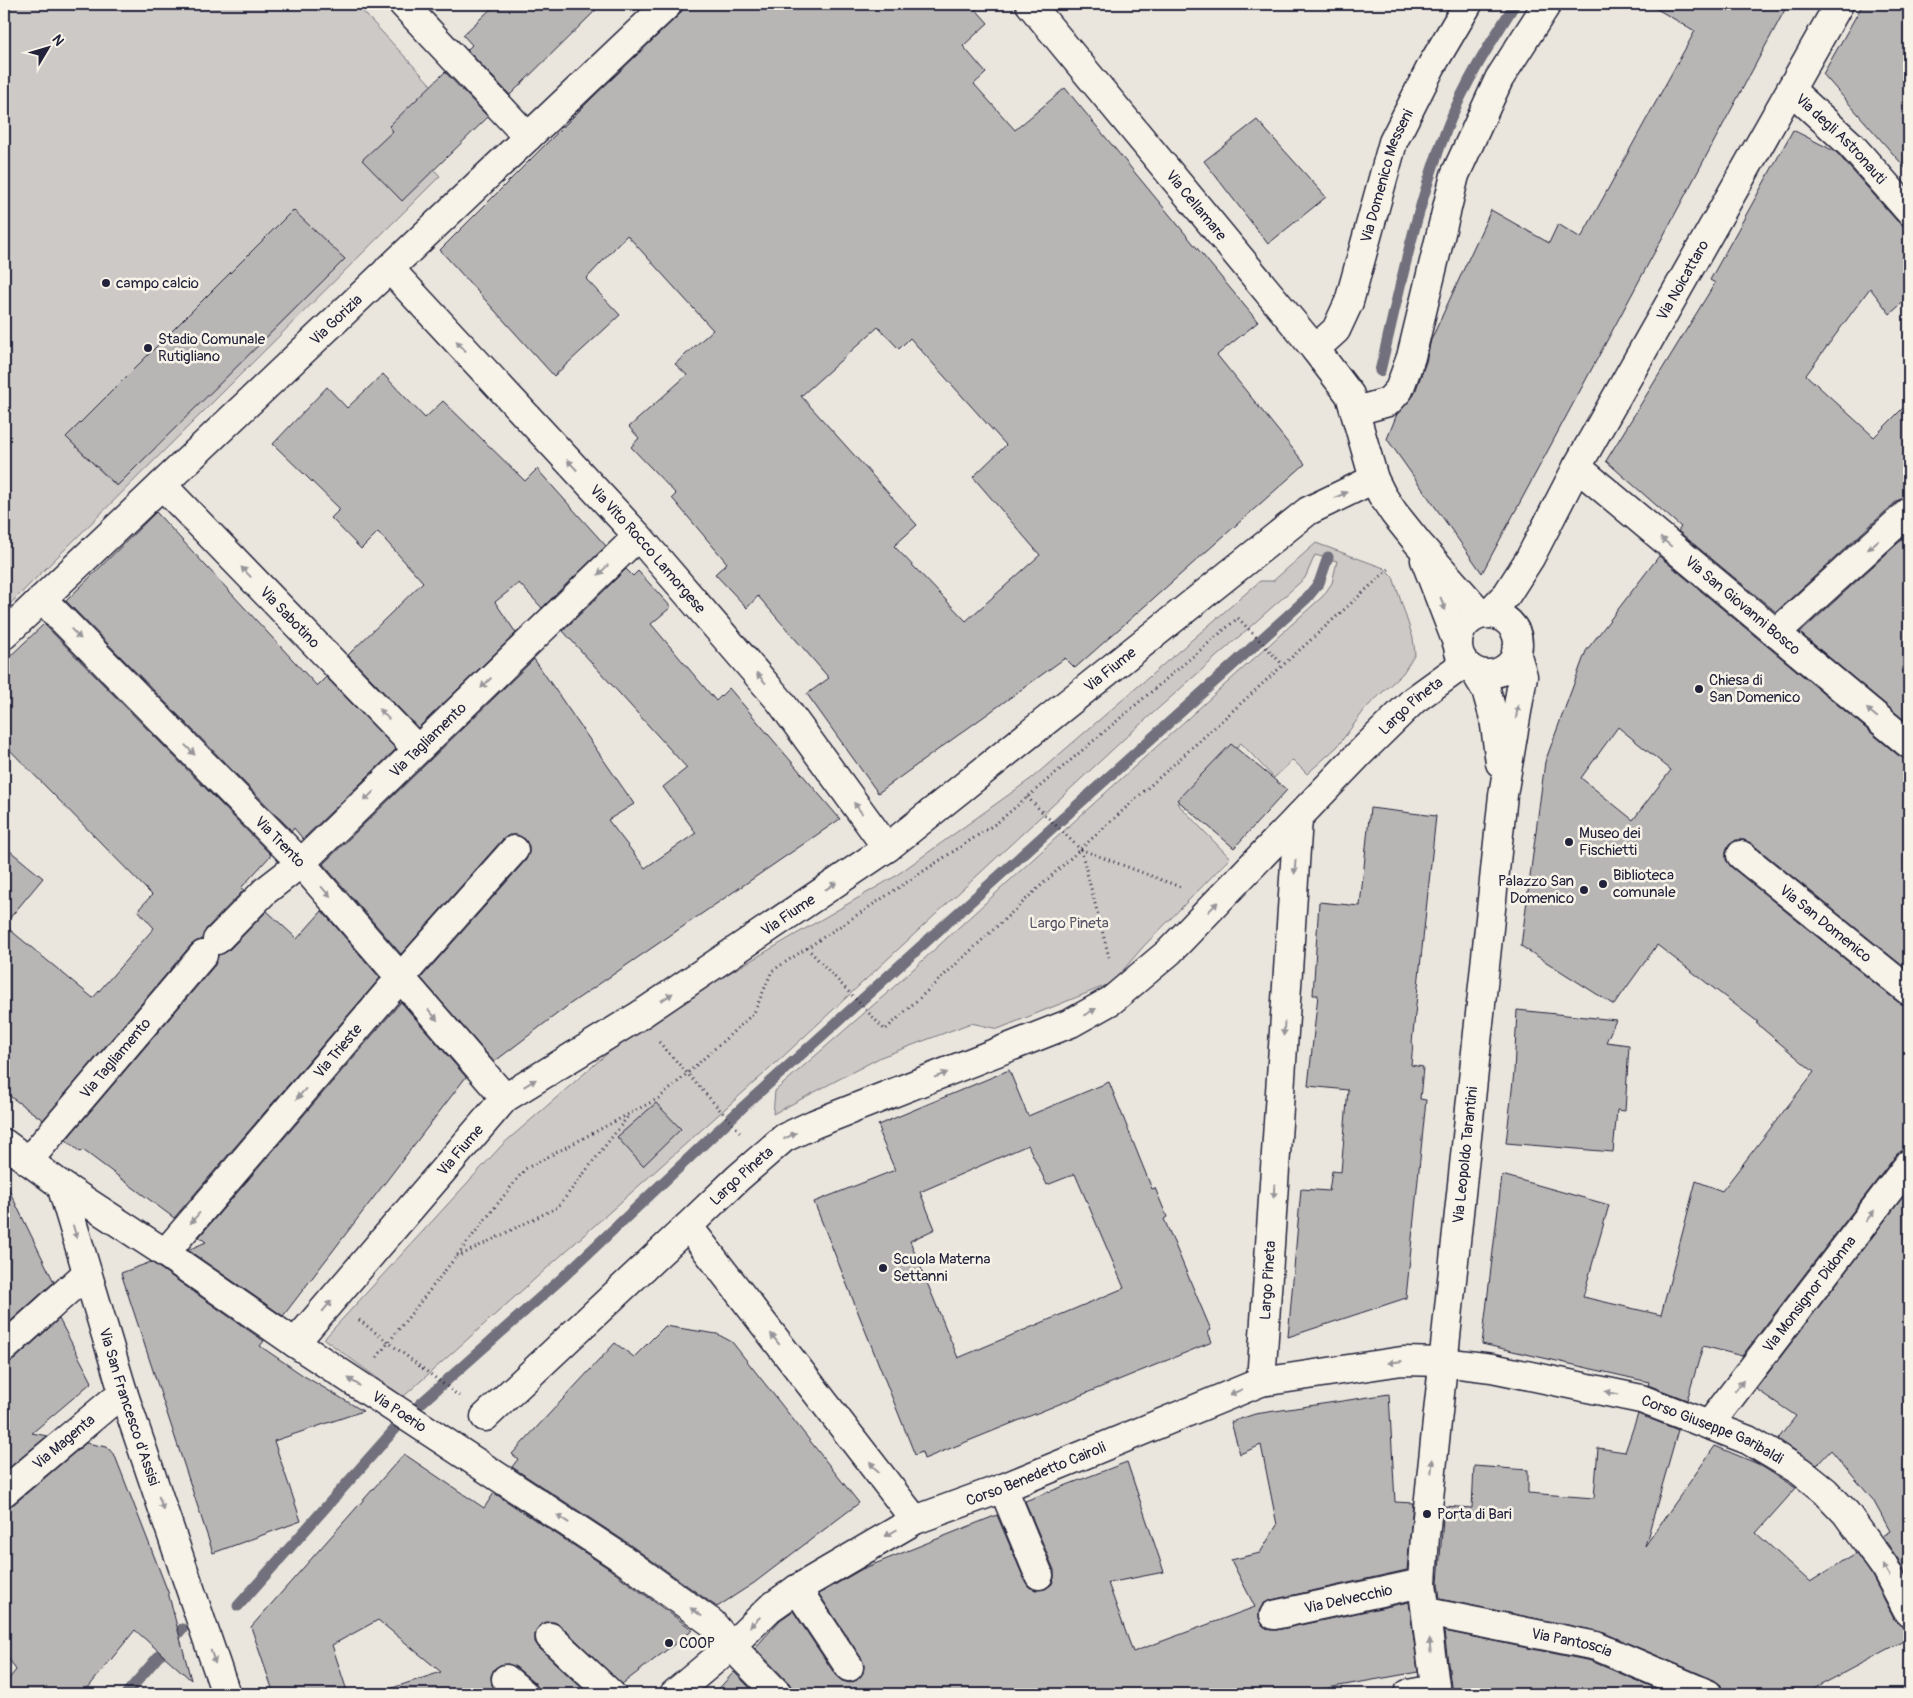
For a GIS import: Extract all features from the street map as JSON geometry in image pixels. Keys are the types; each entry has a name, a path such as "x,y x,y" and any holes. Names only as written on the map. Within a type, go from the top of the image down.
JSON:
{"street":[{"path":"403,4 528,137"},
{"name":"Via Gorizia","path":"4,635 668,4"},
{"name":"Via Cellamare","path":"1030,4 1315,348 1350,395 1374,479 1394,513 1418,543"},
{"name":"Via Domenico Messeni","path":"1315,348 1336,330 1349,302 1393,142 1432,65 1468,4"},
{"path":"1356,411 1388,402 1399,390 1411,357 1455,175 1499,80 1547,4"},
{"name":"Via Noicattaro","path":"1485,613 1506,594 1530,558 1577,467 1839,4"},
{"name":"Via degli Astronauti","path":"1791,90 1851,145 1909,211"},
{"name":"Via Vito Rocco Lamorgese","path":"389,268 638,536 780,701 887,848"},
{"name":"Via San Giovanni Bosco","path":"1577,467 1909,744"},
{"name":"Via Fiume","path":"295,1343 506,1098 637,1017 887,848 1308,511 1374,479"},
{"name":"Via Sabotino","path":"162,485 417,749"},
{"path":"1776,633 1909,512"},
{"name":"Via Tagliamento","path":"28,1161 210,948 265,891 301,863 638,536"},
{"path":"1418,543 1485,613 1500,616 1509,622 1516,644 1514,659 1501,671 1488,674 1466,659 1460,631 1465,624 1485,613"},
{"name":"Via Leopoldo Tarantini","path":"1418,543 1466,659 1486,690 1494,718 1503,795"},
{"name":"Via Noicattaro","path":"1516,644 1530,558"},
{"name":"Via Trento","path":"42,599 301,863 506,1098"},
{"name":"Via Leopoldo Tarantini","path":"1435,1692 1427,1612 1422,1583 1426,1525 1503,795 1523,676 1516,644"},
{"name":"Largo Pineta","path":"484,1416 738,1178 784,1138 814,1124 1071,1023 1119,994 1169,952 1414,700 1466,659"},
{"name":"Largo Pineta","path":"1261,1382 1298,818"},
{"name":"Via Trieste","path":"165,1253 401,977 514,850"},
{"name":"Via San Domenico","path":"1741,855 1909,991"},
{"path":"4,1143 61,1185"},
{"name":"Via Monsignor Didonna","path":"1709,1425 1909,1164"},
{"name":"Via Poerio","path":"61,1185 165,1253 295,1343 617,1555 712,1623 731,1646 778,1694"},
{"name":"Via San Francesco d'Assisi","path":"61,1185 123,1392 226,1694"},
{"path":"688,1226 915,1520"},
{"path":"4,1348 87,1272"},
{"name":"Corso Benedetto Cairoli","path":"674,1694 731,1646 770,1608 797,1589 915,1520 1003,1488 1261,1382 1402,1361 1444,1362"},
{"name":"Corso Giuseppe Garibaldi","path":"1444,1362 1492,1368 1641,1399 1748,1440 1800,1471 1825,1491 1846,1513 1884,1566 1909,1613"},
{"name":"Via Magenta","path":"4,1492 123,1392"},
{"path":"1003,1488 1039,1575"},
{"name":"Via Delvecchio","path":"1274,1615 1422,1583"},
{"path":"797,1589 850,1667"},
{"name":"Via Pantoscia","path":"1427,1612 1596,1646 1708,1694"},
{"path":"550,1638 611,1694"},
{"path":"1408,1694 1435,1692"}],"path":[{"path":"807,948 885,1030 1080,849 1418,543"},
{"path":"356,1383 525,1169 659,1098 754,1013 772,972 998,822 1238,618 1283,665"},
{"path":"1027,797 1080,849 1218,902"},
{"path":"1080,849 1119,994"},
{"path":"637,1017 742,1134"},
{"path":"454,1258 558,1208 631,1113"},
{"path":"332,1299 453,1392"}],"green space":[{"name":"campo calcio","path":"4,4 356,4 433,87 394,126 440,176 4,610","holes":["293,211 344,260 116,486 66,437"]},
{"name":"Largo Pineta","path":"1316,543 1384,568 1393,577 1413,638 1415,654 1403,673 1366,708 1337,747 1307,774 1293,760 1274,778 1241,743 1177,803 1230,858 1143,947 1112,983 998,1029 971,1023 881,1057 773,1114 775,1091 886,994 1323,596 1332,583 1337,561 1315,555 1305,578 1125,738 775,1064 403,1397 324,1339 503,1144 616,1046 714,982 894,877 1032,778 1260,581 1273,581"}],"building":[{"path":"496,4 602,4 510,95 467,50 472,45 463,35"},
{"path":"686,4 971,4 988,23 963,46 986,73 974,84 1015,130 1065,88 1258,322 1217,355 1305,464 1075,668 1065,658 878,793 807,694 829,678 758,596 747,608 715,574 727,563 672,498 676,494 631,447 639,438 629,427 687,375 675,364 713,330 627,235 586,279 620,315 554,376 440,250 593,97 679,15","holes":["878,327 899,349 910,338 1006,445 973,477 1040,555 966,621 894,546 917,525 801,396"]},
{"path":"1648,4 1788,4 1482,573 1387,439 1397,414 1414,395 1426,362 1431,340 1491,210 1549,243 1558,224 1581,238 1695,31"},
{"path":"1863,4 1909,4 1909,172 1823,74"},
{"path":"445,72 488,117 402,201 362,160 393,131 389,126"},
{"path":"1257,120 1326,197 1268,244 1204,161"},
{"path":"1793,130 1836,152 1897,221 1904,226 1909,226 1909,297 1890,314 1870,288 1806,375 1874,437 1909,402 1909,497 1898,500 1776,612 1678,531 1681,527 1606,461 1715,283 1710,280"},
{"path":"293,210 345,259 117,486 66,437"},
{"path":"383,374 425,418 443,401 525,481 537,469 606,546 542,608 519,583 495,602 516,633 418,728 348,655 423,582 378,532 361,549 331,518 340,509 273,444 327,387 347,408"},
{"path":"156,512 317,686 326,677 396,749 303,839 294,828 292,831 66,601"},
{"path":"1909,533 1909,724 1800,633"},
{"path":"1659,556 1899,756 1909,759 1909,971 1751,843 1744,840 1736,840 1729,845 1726,852 1726,860 1731,867 1899,1003 1909,1006 1909,1149 1897,1154 1742,1356 1703,1346 1687,1400 1648,1385 1649,1382 1482,1344 1502,1175 1609,1205 1583,1297 1661,1315 1696,1181 1722,1191 1814,1072 1756,1023 1758,1022 1657,945 1614,1005 1521,946 1545,762 1586,651","holes":["1618,727 1671,770 1633,820 1581,778"]},
{"path":"626,569 633,576 638,571 671,607 651,624 716,701 729,688 840,819 570,1004 494,1062 421,978 526,860 529,846 525,839 517,835 509,835 502,840 401,954 323,864 534,659 634,804 608,820 645,868 696,833 663,787 687,768 563,631"},
{"path":"44,624 271,855 241,888 244,890 206,929 202,940 191,945 43,1120 4,1092 4,925 93,998 154,928 138,910 152,895 4,744 4,662"},
{"path":"1231,744 1287,790 1234,848 1177,800"},
{"path":"1370,808 1436,816 1412,1043 1411,1065 1423,1067 1420,1099 1426,1100 1406,1298 1288,1337 1301,1189 1329,1191 1332,1171 1341,1172 1348,1090 1308,1086 1318,995 1313,995 1319,902 1360,906"},
{"path":"4,846 43,878 4,925"},
{"path":"267,911 297,939 322,911 380,978 174,1218 83,1150 80,1152 66,1140 215,965 218,955 228,951"},
{"path":"401,1002 466,1077 283,1316 188,1250 206,1242 199,1237"},
{"path":"1517,1010 1616,1020 1606,1042 1629,1045 1625,1111 1617,1110 1613,1152 1506,1143 1514,1072"},
{"name":"Scuola Materna Settanni","path":"1009,1070 1028,1116 1109,1082 1152,1189 1155,1188 1167,1217 1164,1219 1211,1330 1208,1332 1212,1342 924,1459 922,1452 915,1455 814,1202 895,1170 879,1133 881,1132 878,1125","holes":["1028,1145 1047,1185 1075,1174 1124,1288 958,1358 910,1241 935,1229 920,1192"]},
{"path":"656,1103 681,1129 643,1166 617,1137"},
{"path":"4,1180 54,1282 4,1327"},
{"path":"1909,1189 1909,1580 1898,1559 1882,1536 1890,1531 1873,1500 1831,1450 1817,1465 1778,1439 1796,1416 1756,1389"},
{"path":"151,1262 264,1341 260,1346 304,1376 363,1411 274,1441 301,1521 213,1553 121,1273"},
{"path":"59,1319 92,1382 32,1433 47,1436 4,1472 4,1363 14,1360"},
{"path":"665,1326 717,1334 732,1342 859,1503 754,1583 717,1607 626,1542 512,1467 518,1459 512,1454 615,1343 634,1357"},
{"path":"1389,1394 1395,1502 1413,1503 1407,1570 1271,1600 1263,1604 1259,1611 1259,1618 1263,1626 1270,1630 1277,1630 1409,1602 1418,1672 1294,1694 793,1694 789,1683 755,1648 780,1620 793,1611 836,1676 842,1681 850,1683 857,1680 863,1673 862,1659 819,1594 862,1569 997,1515 1025,1581 1029,1587 1036,1590 1045,1589 1052,1584 1054,1570 1025,1501 1127,1462 1164,1572 1108,1583 1133,1652 1255,1607 1231,1560 1260,1553 1277,1525 1261,1445 1240,1454 1231,1422 1255,1414"},
{"path":"1638,1414 1678,1430 1645,1546 1715,1446 1758,1464 1796,1488 1756,1533 1810,1582 1856,1553 1871,1574 1895,1620 1901,1626 1909,1628 1909,1638 1804,1694 1723,1694 1721,1685 1714,1680 1602,1632 1440,1599 1438,1583 1444,1506 1472,1508 1474,1466 1528,1470 1528,1493 1594,1498 1598,1448 1625,1452"},
{"path":"86,1443 107,1447 115,1456 168,1592 191,1680 135,1630 83,1694 4,1694 4,1685 16,1670 4,1651 4,1507 14,1504"},
{"path":"404,1454 484,1508 494,1493 608,1568 693,1630 622,1684 560,1625 554,1622 546,1622 539,1626 535,1634 535,1642 539,1648 588,1694 539,1694 534,1682 516,1667 508,1664 500,1665 494,1669 491,1676 492,1685 500,1694 393,1694 392,1688 441,1672 378,1620 332,1645 348,1694 274,1694 251,1627"},
{"path":"1444,1631 1591,1661 1669,1694 1452,1694"},
{"path":"734,1672 756,1694 714,1694"}],"waterway":[{"path":"1380,371 1418,214 1449,123 1471,77 1515,4"},
{"path":"419,1405 561,1279 744,1106 1306,599 1319,583 1328,557"},
{"path":"238,1606 396,1428"},
{"path":"126,1694 182,1629"}],"place":[{"name":"campo calcio","path":"106,283"},
{"name":"Stadio Comunale Rutigliano","path":"148,348"},
{"name":"Chiesa di San Domenico","path":"1699,689"},
{"name":"Museo dei Fischietti","path":"1569,842"},
{"name":"Biblioteca comunale","path":"1603,884"},
{"name":"Palazzo San Domenico","path":"1584,890"},
{"name":"Scuola Materna Settanni","path":"883,1268"},
{"name":"Porta di Bari","path":"1427,1514"},
{"name":"COOP","path":"669,1643"}]}
